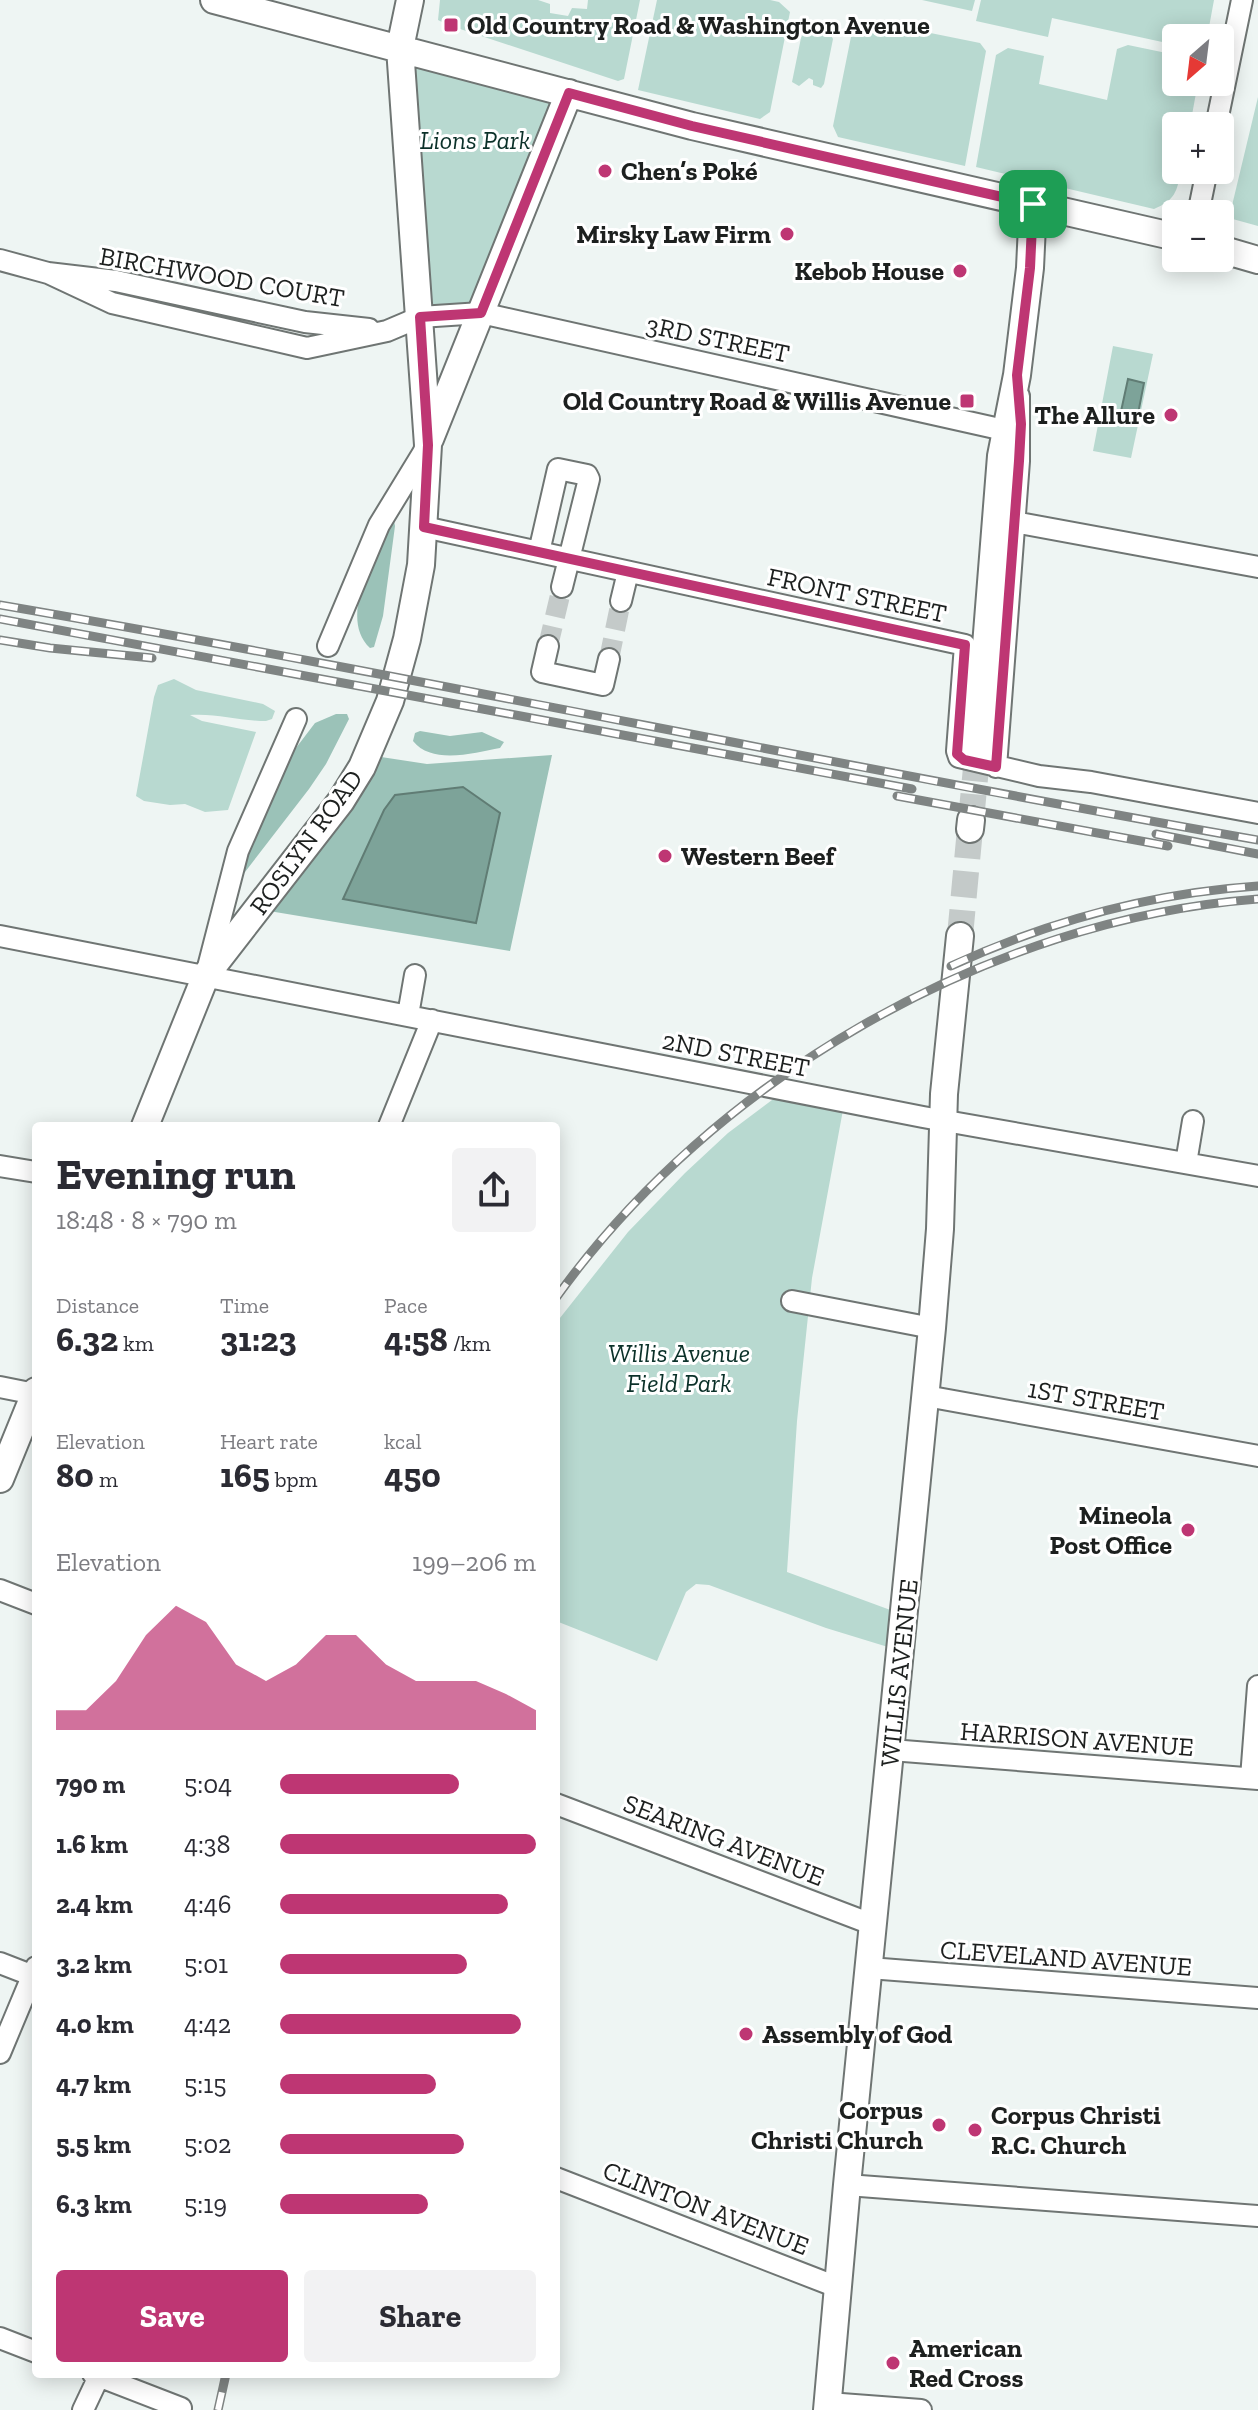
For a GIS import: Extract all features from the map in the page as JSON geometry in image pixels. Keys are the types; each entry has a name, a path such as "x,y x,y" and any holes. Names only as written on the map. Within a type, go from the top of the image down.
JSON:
{"main road":[{"path":"214,0 692,126 1162,234"},
{"name":"ROSLYN ROAD","path":"147,1122 206,975 341,801 362,767 383,720 399,672 416,599 428,445 400,48 410,0"},
{"name":"ROSLYN ROAD","path":"428,445 569,93"},
{"path":"978,747 1004,430 1017,375 1030,268 1033,204"},
{"path":"1234,253 1258,260"},
{"name":"WILLIS AVENUE","path":"828,2406 837,2287 926,1396 940,1229 943,1121 960,936"},
{"path":"0,1479 32,1402"}],"street":[{"path":"1219,112 1242,0"},
{"name":"BIRCHWOOD COURT","path":"0,260 48,273 116,281 305,322 387,331 420,317"},
{"name":"3RD STREET","path":"420,317 481,313 1004,430"},
{"path":"996,767 1020,433 1017,375"},
{"path":"328,646 379,525 428,445"},
{"path":"539,552 557,471 587,475 589,479 562,587"},
{"path":"1014,522 1258,567"},
{"name":"FRONT STREET","path":"424,527 965,645 957,754 964,760 1258,813"},
{"path":"621,601 628,572"},
{"path":"548,646 542,672 557,676 603,685 609,659"},
{"path":"206,975 238,851 296,719"},
{"name":"2ND STREET","path":"0,936 943,1121 1258,1176"},
{"path":"408,1015 415,975"},
{"path":"391,1122 432,1020"},
{"path":"1186,1163 1193,1121"},
{"path":"0,1166 32,1171"},
{"path":"792,1301 932,1328"},
{"path":"0,1387 32,1391"},
{"name":"1ST STREET","path":"926,1396 1258,1456"},
{"path":"0,1590 32,1602"},
{"path":"1254,1779 1258,1686"},
{"name":"HARRISON AVENUE","path":"891,1750 1254,1779"},
{"name":"SEARING AVENUE","path":"560,1806 874,1925"},
{"path":"0,1963 32,1972"},
{"name":"CLEVELAND AVENUE","path":"869,1968 1258,1998"},
{"path":"0,2053 32,1980"},
{"name":"CLINTON AVENUE","path":"560,2180 837,2287"},
{"path":"847,2185 1258,2216"},
{"path":"0,2338 32,2350"},
{"path":"83,2410 96,2378"},
{"path":"105,2378 181,2408"},
{"path":"828,2406 921,2410"}],"green space":[{"path":"440,0 538,0 550,4 550,13 568,16 572,8 587,9 588,0 640,0 624,79 618,81 448,25 438,20"},
{"path":"657,0 770,0 779,2 790,12 770,112 760,119 638,90"},
{"path":"922,0 975,0 972,11"},
{"path":"981,0 1214,0 1210,24 1162,24 1162,42 1052,18 1048,37 976,21"},
{"path":"866,20 980,43 986,51 965,166 838,137 833,126 853,27"},
{"path":"814,26 828,29 833,39 821,88 813,85 813,80 809,78 799,86 792,82 802,33"},
{"path":"1128,45 1162,52 1162,96 1195,96 1193,112 1162,112 1162,184 1178,184 1171,199 1162,200 1162,205 1154,209 976,167 996,55 1008,48 1044,56 1039,84 1107,100 1117,49"},
{"name":"Lions Park","path":"400,48 569,93 481,313 420,317"},
{"path":"1258,97 1258,226 1234,219 1233,200"},
{"path":"1113,346 1153,354 1131,458 1093,451"},
{"path":"174,679 196,690 263,704 275,711 272,719 266,721 190,715 202,721 256,732 228,810 205,812 185,804 144,801 136,796 154,697 158,685"},
{"name":"Willis Avenue Field Park","path":"788,1088 845,1099 812,1278 797,1421 787,1572 904,1615 901,1651 826,1628 709,1585 696,1584 686,1592 657,1661 560,1623 560,1318 628,1232 728,1133"}],"shaded area":[{"path":"1128,379 1144,383 1137,419 1120,416"},
{"path":"393,515 395,526 383,616 374,647 370,648 361,635 357,619 359,601 371,564"},
{"path":"336,714 347,714 349,719 326,764 235,885 286,761 315,723"},
{"path":"420,731 450,736 482,732 504,742 500,748 442,755 431,753 413,741 415,733"},
{"path":"368,755 427,764 552,755 510,951 257,909"},
{"path":"463,787 500,813 476,923 343,899 384,810 395,795"}],"tunnel":[{"path":"548,646 562,587"},
{"path":"609,659 621,601"},
{"path":"971,820 978,747"},
{"path":"960,936 970,829"}],"railway":[{"path":"0,605 1258,840"},
{"path":"0,619 912,789"},
{"path":"0,640 152,658"},
{"path":"897,796 1168,846"},
{"path":"1156,834 1258,854"},
{"path":"951,966 1025,936 1101,912 1179,895 1258,886"},
{"path":"560,1293 620,1219 694,1146 776,1081 865,1024 959,976 1057,939 1157,913 1258,899"},
{"path":"218,2410 225,2378"}],"place":[{"name":"Old Country Road & Washington Avenue","path":"451,25"},
{"name":"Chen’s Poké","path":"605,171"},
{"name":"Mirsky Law Firm","path":"787,234"},
{"name":"Kebob House","path":"960,271"},
{"name":"Old Country Road & Willis Avenue","path":"967,401"},
{"name":"The Allure","path":"1171,415"},
{"name":"Western Beef","path":"665,856"},
{"name":"Mineola Post Office","path":"1188,1530"},
{"name":"Assembly of God","path":"746,2034"},
{"name":"Corpus Christi Church","path":"939,2125"},
{"name":"Corpus Christi R.C. Church","path":"975,2130"},
{"name":"American Red Cross","path":"893,2363"}],"route":[{"path":"569,93 692,126 1033,204 1030,268 1017,375 1021,424 996,767 964,760 957,754 965,645 424,527 428,445 420,317 481,313 569,93"}]}
